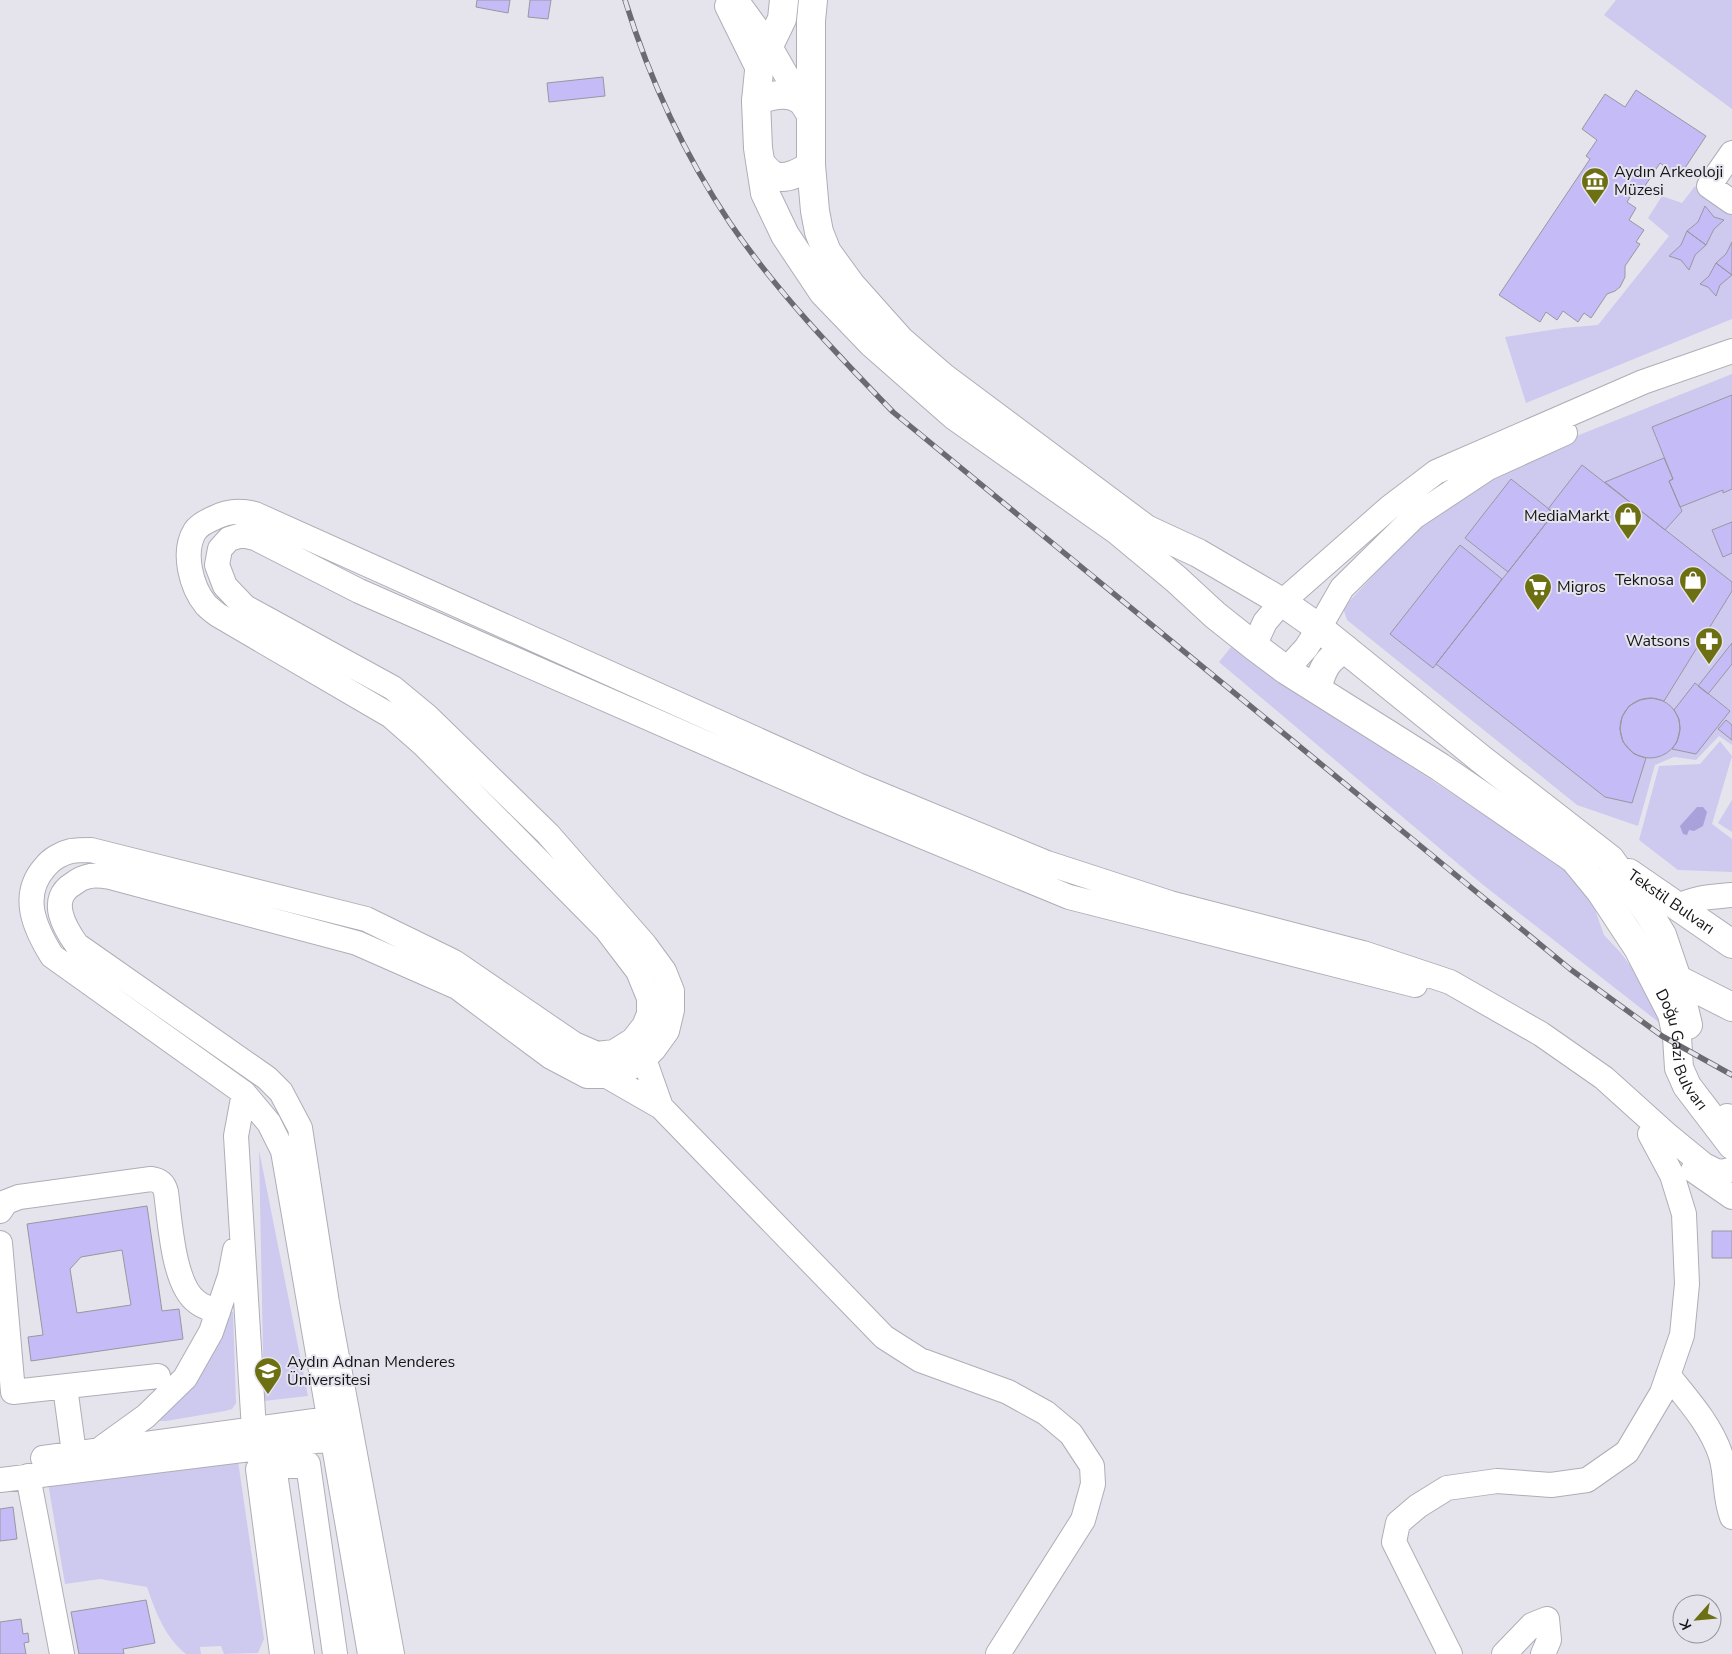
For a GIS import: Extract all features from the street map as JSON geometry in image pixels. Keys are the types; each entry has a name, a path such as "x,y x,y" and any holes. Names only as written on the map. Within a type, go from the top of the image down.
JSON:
{"main road":[{"path":"784,0 782,19 759,71 756,101 758,148 765,193 785,235 823,292 873,344 955,416 1117,530 1254,646 1286,670 1440,767 1574,859 1601,892 1638,948 1677,979 1731,1007"},
{"path":"813,0 806,107 815,211 819,232 827,252 851,285 900,340 944,378 1146,529 1198,552 1282,602 1319,628 1481,759 1610,859 1662,935 1677,979 1699,1077 1730,1118"},
{"path":"756,101 770,96 788,95 806,107"},
{"path":"761,164 773,175 786,177 800,172 811,165"},
{"path":"1317,688 1322,670 1332,657 1345,649"},
{"name":"Tekstil Bulvarı","path":"1610,859 1678,907 1731,941"},
{"name":"Doğu Gazi Bulvarı","path":"1638,948 1672,1014 1678,1068 1687,1086 1732,1145"},
{"path":"1688,1024 1707,1008 1731,1007"}],"street":[{"path":"725,0 759,71"},
{"path":"736,0 769,46 806,107"},
{"path":"1732,154 1709,186 1732,202"},
{"path":"1254,646 1265,622 1282,602 1390,507 1436,472 1643,382 1732,351"},
{"path":"1286,670 1306,648 1342,588 1414,517 1488,468 1616,410 1732,367"},
{"path":"392,1654 337,1427 283,1151 269,1123 244,1093 52,956 41,939 34,920 31,897 36,877 50,860 70,851 91,850 366,919 454,962 574,1044 597,1054 614,1052 633,1040 644,1026 649,1014 649,998 638,971 606,929 424,745 392,716 218,615 206,604 198,592 188,557 195,531 204,523 216,517 242,511 255,514 858,785 1048,863 1170,903 1363,953 1450,982 1541,1034 1604,1078 1704,1165 1716,1171 1724,1172 1732,1169"},
{"path":"370,1654 337,1427 327,1302 300,1128 281,1092 261,1073 77,945 66,930 61,915 60,899 65,888 91,876 110,877 357,943 457,987 551,1057 587,1076 607,1076 624,1072 644,1059 654,1049 667,1031 672,1010 672,991 664,971 645,945 548,834 428,717 393,688 245,606 225,586 216,566 220,549 229,538 242,535 255,538 359,591 850,806 1069,897 1440,991 1518,1034 1595,1089 1702,1178 1732,1197"},
{"path":"1678,907 1689,900 1732,895"},
{"path":"644,1059 661,1107"},
{"path":"607,1076 661,1107 884,1338 920,1360 1008,1392 1046,1413 1071,1434 1092,1466 1093,1484 1083,1520 998,1654"},
{"path":"244,1093 236,1136 241,1221 264,1447 282,1654"},
{"path":"1450,1654 1394,1542 1398,1523 1418,1506 1447,1488 1497,1481 1550,1485 1587,1480 1627,1452 1662,1393 1682,1335 1687,1284 1684,1214 1672,1175 1650,1134"},
{"path":"0,1211 6,1202 19,1197 151,1179 158,1181 166,1192 178,1271 183,1286 197,1303 218,1312"},
{"path":"0,1480 28,1476 75,1461 100,1449 146,1416 185,1378 211,1332 230,1276 241,1221"},
{"path":"0,1243 13,1392 158,1376"},
{"path":"1668,1375 1706,1424 1722,1457 1728,1483 1727,1504 1732,1518"},
{"path":"65,1387 75,1461"},
{"path":"0,1464 75,1461 264,1447 337,1427"},
{"path":"264,1447 302,1654"},
{"path":"100,1449 264,1447 308,1464 335,1654"},
{"path":"28,1476 62,1654"},
{"path":"1504,1654 1532,1625 1547,1619 1549,1640 1543,1654"}],"shaded area":[{"path":"1616,0 1732,0 1732,109 1604,15"},
{"path":"1695,186 1732,214 1732,319 1526,403 1505,337 1563,328 1598,325 1669,236 1648,218 1662,196 1682,203"},
{"path":"1732,374 1732,745 1719,736 1696,760 1674,757 1655,765 1638,826 1577,805 1347,620 1343,608 1435,509 1574,437"},
{"path":"1231,647 1543,854 1570,874 1593,904 1604,935 1620,952 1642,981 1666,1028 1482,884 1219,662"},
{"path":"1720,741 1732,756 1712,824 1732,839 1732,872 1678,870 1639,840 1659,766 1700,764"},
{"path":"1732,800 1732,832 1718,823"},
{"path":"1697,807 1703,807 1707,812 1703,826 1694,831 1689,830 1687,835 1683,834 1680,826"},
{"path":"259,1150 308,1396 264,1401"},
{"path":"231,1312 233,1312 236,1403 232,1409 225,1411 159,1421 159,1414 220,1336"},
{"path":"237,1454 264,1639 258,1653 224,1654 221,1646 200,1647 201,1654 186,1654 167,1632 147,1587 100,1579 65,1584 47,1477"}],"building":[{"path":"477,0 510,0 508,13 476,7"},
{"path":"530,0 551,0 548,19 528,17"},
{"path":"603,77 605,96 549,102 547,83"},
{"name":"Aydın Arkeoloji Müzesi","path":"1636,90 1706,136 1679,177 1660,163 1639,195 1634,191 1627,202 1636,208 1629,220 1644,230 1636,242 1640,244 1625,266 1625,277 1620,287 1607,294 1591,318 1584,313 1578,322 1563,311 1557,320 1546,312 1540,322 1499,295 1590,159 1586,156 1597,140 1582,129 1605,94 1625,107"},
{"path":"1705,206 1714,217 1724,220 1714,229 1706,245 1687,231 1698,222"},
{"path":"1687,231 1706,245 1695,255 1689,270 1681,260 1669,256 1681,245"},
{"path":"1732,242 1732,275 1716,263 1726,254"},
{"path":"1716,263 1732,275 1720,285 1716,296 1708,287 1700,284 1709,276"},
{"path":"1732,395 1732,489 1723,493 1723,490 1680,507 1669,481 1673,479 1652,427"},
{"path":"1664,458 1673,479 1669,481 1682,511 1665,530 1605,482"},
{"path":"1582,465 1732,582 1732,591 1664,701 1652,698 1640,700 1629,706 1622,717 1620,729 1623,742 1634,754 1646,758 1632,803 1605,797 1436,664 1554,513 1548,509"},
{"path":"1511,479 1554,513 1508,572 1465,538"},
{"path":"1732,522 1732,553 1723,557 1712,530"},
{"path":"1460,545 1502,579 1433,668 1390,634"},
{"path":"1732,643 1732,664 1708,694 1698,686"},
{"path":"1695,683 1730,711 1696,754 1672,749 1677,742 1680,729 1679,719 1674,710"},
{"path":"1644,698 1656,698 1667,703 1675,711 1680,722 1678,740 1667,753 1656,758 1644,758 1633,753 1625,745 1620,734 1620,722 1625,711 1633,703"},
{"path":"1726,720 1732,725 1732,740 1718,729"},
{"path":"147,1206 162,1311 179,1309 183,1339 31,1361 28,1337 43,1335 27,1224","holes":["122,1250 131,1305 77,1313 70,1269 81,1257"]},
{"path":"1712,1231 1732,1231 1732,1258 1712,1258"},
{"path":"13,1507 17,1539 0,1541 0,1509"},
{"path":"146,1600 155,1643 123,1649 124,1654 79,1654 71,1612"},
{"path":"21,1619 23,1634 28,1633 29,1642 24,1643 26,1654 0,1654 0,1622"}],"railway":[{"path":"625,0 645,58 669,115 713,197 748,248 787,297 828,344 893,412 1570,969 1662,1036 1732,1075"}],"place":[{"name":"Aydın Arkeoloji Müzesi","path":"1595,205"},
{"name":"MediaMarkt","path":"1628,540"},
{"name":"Teknosa","path":"1693,604"},
{"name":"Migros","path":"1538,611"},
{"name":"Watsons","path":"1709,665"},
{"name":"Aydın Adnan Menderes Üniversitesi","path":"268,1395"}]}
